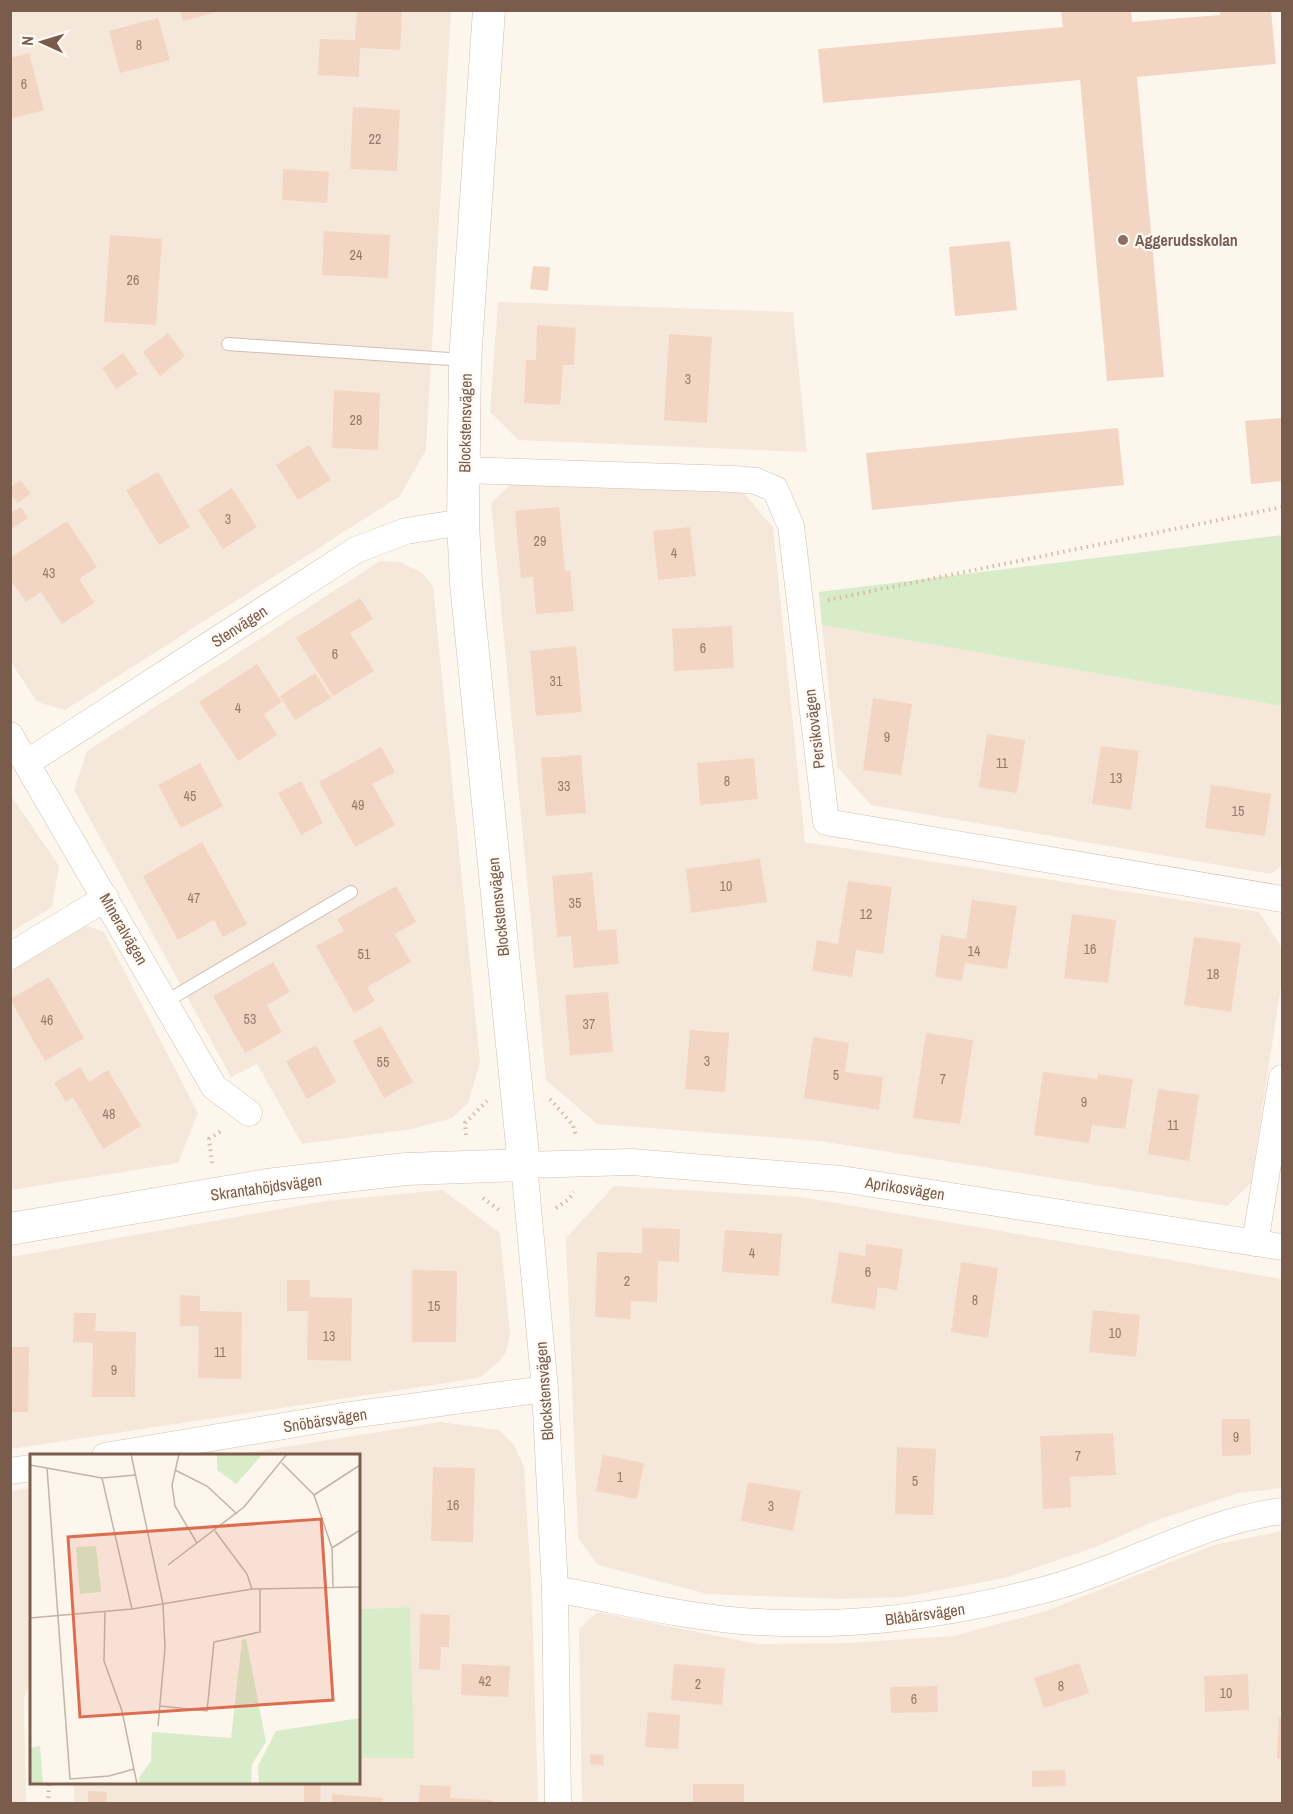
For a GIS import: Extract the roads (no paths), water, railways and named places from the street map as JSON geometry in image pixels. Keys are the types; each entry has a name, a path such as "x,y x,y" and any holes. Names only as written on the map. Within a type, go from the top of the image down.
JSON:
{"street":[{"name":"Blockstensvägen","path":"489,10 465,361 463,522 466,583 545,1389 555,1589 558,1803"},
{"name":"Persikovägen","path":"464,470 756,481 775,489 791,526 826,822 1282,899"},
{"name":"Stenvägen","path":"28,762 356,550 406,531 463,522"},
{"name":"Mineralvägen","path":"10,735 28,762 214,1087 249,1113"},
{"path":"10,957 106,897"},
{"path":"1255,1243 1282,1078"},
{"name":"Aprikosvägen","path":"524,1165 632,1162 841,1179 1282,1247"},
{"name":"Skrantahöjdsvägen","path":"10,1229 217,1194 406,1169 524,1165"},
{"name":"Snöbärsvägen","path":"111,1454 343,1416 545,1389"},
{"path":"10,1471 30,1468"},
{"name":"Blåbärsvägen","path":"555,1589 741,1621 820,1625 904,1619 982,1605 1053,1587 1221,1526 1282,1511"}],"lane":[{"path":"228,344 465,361"},
{"path":"165,1002 351,892"}],"place":[{"name":"Aggerudsskolan","path":"1123,240"}]}
